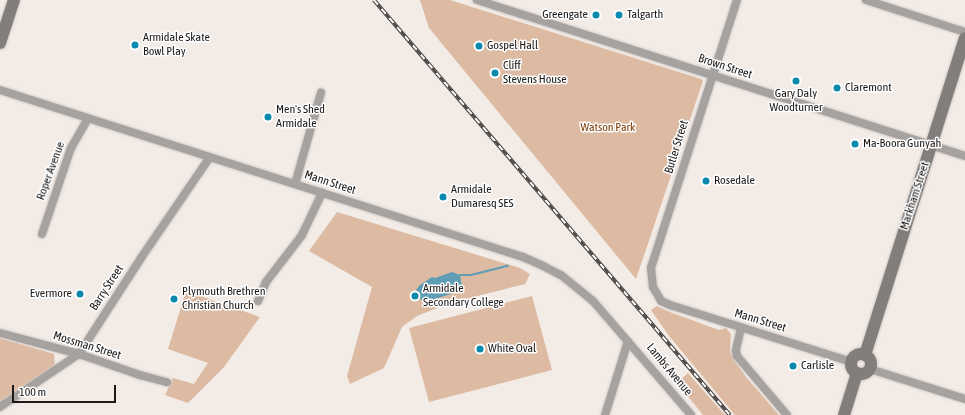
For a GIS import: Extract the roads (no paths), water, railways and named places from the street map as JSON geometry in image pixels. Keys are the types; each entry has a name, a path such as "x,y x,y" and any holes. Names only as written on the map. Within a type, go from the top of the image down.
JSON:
{"street":[{"path":"0,43 14,0"},
{"name":"Brown Street","path":"477,0 492,3 965,156"},
{"name":"Butler Street","path":"661,300 654,287 651,268 737,0"},
{"path":"866,0 965,32"},
{"name":"Markham Street","path":"864,355 965,38"},
{"name":"Mann Street","path":"0,90 523,257 561,275 593,301 628,341"},
{"path":"295,184 321,93"},
{"name":"Roper Avenue","path":"42,234 71,148 88,119"},
{"name":"Barry Street","path":"0,407 79,354 141,258 210,157"},
{"path":"258,301 266,282 302,235 322,192"},
{"name":"Mann Street","path":"661,300 741,328 852,362"},
{"path":"741,328 736,350 737,356 787,415"},
{"name":"Mossman Street","path":"0,333 79,354 140,375 167,382"},
{"path":"605,415 628,341"},
{"name":"Lambs Avenue","path":"628,341 691,415"},
{"path":"864,355 871,362 870,369 864,374 857,373 852,368 852,362 855,356 864,355"},
{"path":"870,369 965,399"},
{"path":"844,415 857,373"}],"water":[{"path":"452,272 460,275 462,286 460,291 425,302 420,299 416,290 420,285 432,277 435,278"}],"waterway":[{"path":"460,275 471,275 508,266"}],"railway":[{"path":"374,0 730,415"}],"place":[{"name":"Greengate","path":"596,15"},
{"name":"Talgarth","path":"619,15"},
{"name":"Armidale Skate Bowl Play","path":"135,45"},
{"name":"Gospel Hall","path":"479,46"},
{"name":"Cliff Stevens House","path":"495,73"},
{"name":"Gary Daly Woodturner","path":"796,81"},
{"name":"Claremont","path":"837,88"},
{"name":"Men's Shed Armidale","path":"268,117"},
{"name":"Ma-Boora Gunyah","path":"855,144"},
{"name":"Rosedale","path":"706,181"},
{"name":"Armidale Dumaresq SES","path":"443,197"},
{"name":"Evermore","path":"80,294"},
{"name":"Armidale Secondary College","path":"415,296"},
{"name":"Plymouth Brethren Christian Church","path":"174,299"},
{"name":"White Oval","path":"480,349"},
{"name":"Carlisle","path":"793,366"}],"park label":[{"name":"Watson Park","path":"608,128"}]}
